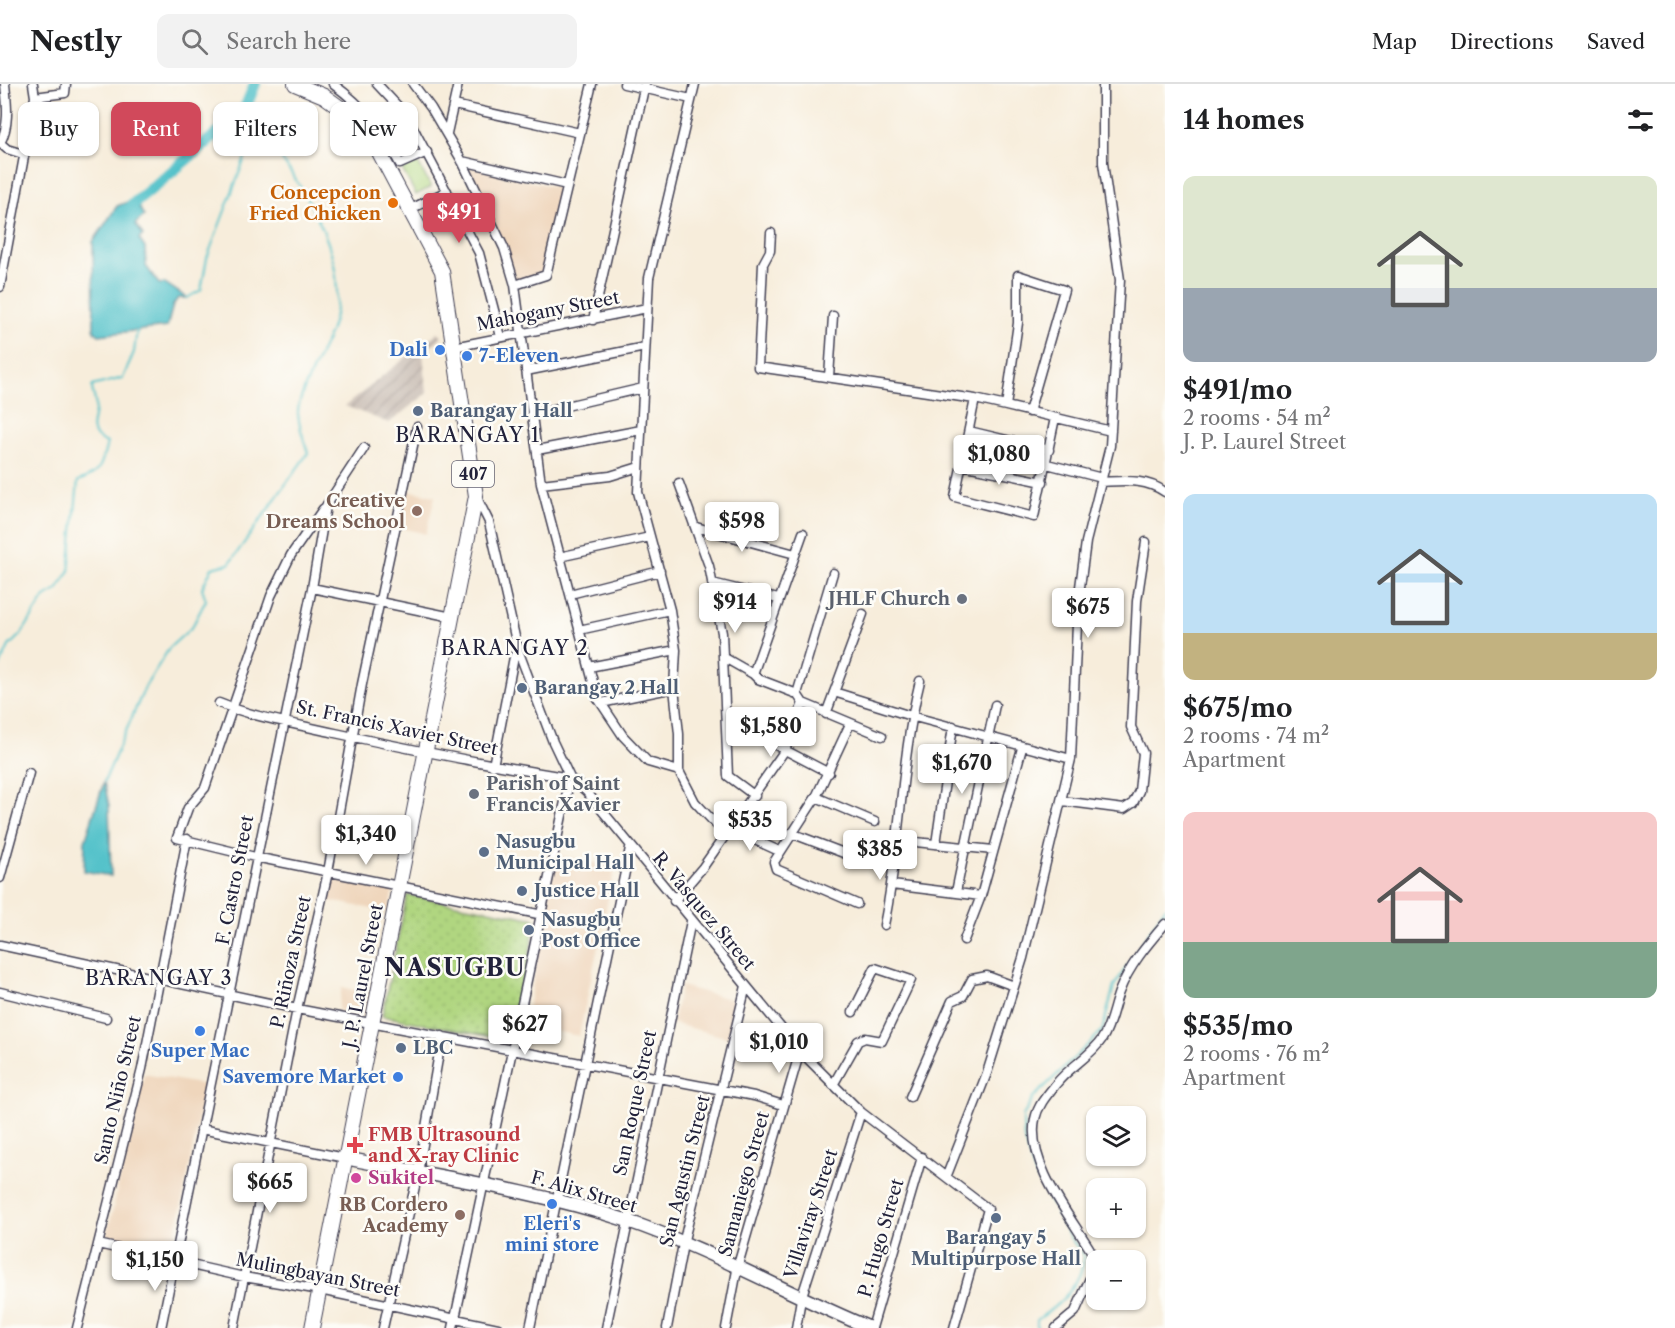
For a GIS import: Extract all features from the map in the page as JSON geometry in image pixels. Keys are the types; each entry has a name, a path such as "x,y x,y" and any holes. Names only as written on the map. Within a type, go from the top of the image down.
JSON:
{"main road":[{"name":"J. P. Laurel Street","path":"295,84 324,96 349,114 373,141 442,271 476,496 312,1328"},
{"name":"F. Alix Street","path":"345,1158 557,1199 627,1221 738,1265 801,1299 871,1328"}],"street":[{"path":"5,84 8,114 5,134 0,143 7,149 18,152"},
{"path":"33,84 34,102"},
{"path":"35,97 65,93 66,84"},
{"path":"333,84 352,98 380,127 400,164 427,152"},
{"path":"377,84 407,116 479,253 500,333"},
{"path":"413,84 447,133 504,248 515,285 541,484 589,667 601,703 623,736 648,762 679,771"},
{"path":"447,133 458,84"},
{"path":"515,285 546,275 592,84"},
{"path":"624,84 645,86 691,99"},
{"path":"695,84 649,278 638,492 670,610 676,650 674,688 679,734 679,771 695,802 729,832 779,851"},
{"path":"947,1175 987,1073 1014,986 1071,759 1072,685 1078,602 1086,542 1102,480 1111,431 1119,280 1103,163 1103,84"},
{"path":"593,320 645,86"},
{"path":"454,105 580,134"},
{"path":"0,287 23,156"},
{"path":"462,161 567,185"},
{"path":"411,209 447,190"},
{"path":"771,233 770,251 763,264 758,367 975,399 1111,431"},
{"path":"1006,406 1018,323 1018,274 1064,290 1029,412"},
{"name":"Mahogany Street","path":"454,347 647,308"},
{"path":"829,377 833,316"},
{"path":"526,371 645,347"},
{"path":"532,414 643,388"},
{"path":"975,399 955,496 1034,517 1055,418"},
{"name":"P. Riñoza Street","path":"234,1328 297,1009 328,872 362,684 382,602 417,427"},
{"path":"537,450 641,430"},
{"path":"969,431 1049,450"},
{"name":"F. Castro Street","path":"161,1328 230,994 255,856 312,588 326,506 364,448"},
{"path":"1047,464 1102,480 1137,480 1154,485 1165,492"},
{"path":"962,465 1042,482"},
{"path":"541,484 610,476 639,467"},
{"path":"680,483 696,527 712,583 722,633 729,776 755,796"},
{"name":"R. Vasquez Street","path":"476,496 489,522 518,650 553,742 570,778 586,791 630,848 800,1051 861,1112 947,1175 988,1209 954,1328"},
{"name":"Santo Niño Street","path":"77,1328 142,1069 187,839 177,838 188,808 205,788 281,573 326,506"},
{"path":"696,527 795,554"},
{"path":"753,674 803,533"},
{"path":"560,557 650,537"},
{"path":"1062,801 1124,809 1133,803 1139,791 1143,753 1131,727 1137,601 1146,542"},
{"path":"570,594 660,571"},
{"path":"797,694 833,573"},
{"path":"712,583 778,599"},
{"path":"312,588 452,617"},
{"path":"579,630 670,610"},
{"path":"826,714 863,614"},
{"path":"493,766 514,657 518,650"},
{"path":"589,667 676,650"},
{"path":"723,657 758,679 797,694 803,703 882,736"},
{"path":"884,925 892,885 911,716 920,681"},
{"path":"601,703 674,688"},
{"path":"834,692 1022,748 1071,759"},
{"name":"St. Francis Xavier Street","path":"219,703 233,709 353,737 493,766 570,778"},
{"path":"675,901 729,832 785,750 803,703"},
{"path":"956,892 995,705"},
{"path":"726,720 829,773"},
{"path":"850,724 816,797 774,862 777,868 857,904"},
{"path":"936,844 953,726"},
{"path":"964,940 981,896 1022,748"},
{"path":"0,878 29,773"},
{"path":"454,1324 543,915 570,778"},
{"path":"816,797 875,822"},
{"path":"791,833 862,860"},
{"path":"187,839 328,872 543,915"},
{"path":"896,840 993,850"},
{"path":"530,1328 630,848"},
{"path":"892,885 981,896"},
{"name":"San Roque Street","path":"606,1328 656,1077 691,921"},
{"path":"1056,1328 1075,1312 1096,1265 1091,1251 1040,1164 1034,1138 1035,1119 1041,1102 1059,1081 1097,1047 1107,1031 1119,991 1136,959 1165,924"},
{"path":"0,945 297,1009 754,1096 783,1105"},
{"path":"833,1085 858,1041 865,1038 882,1041 911,980 875,968 853,1012"},
{"path":"910,1097 952,1001 963,996 972,979 987,976 1014,986"},
{"name":"San Agustin Street","path":"667,1328 683,1244 746,986"},
{"path":"0,992 106,1018"},
{"path":"383,1328 418,1173 442,1036"},
{"name":"Samaniego Street","path":"726,1328 738,1265 800,1051"},
{"name":"Villaviray Street","path":"796,1328 801,1299 861,1112"},
{"name":"F. Alix Street","path":"201,1129 270,1145 345,1158"},
{"name":"P. Hugo Street","path":"871,1328 922,1157"},
{"name":"Mulingbayan Street","path":"98,1244 244,1277 388,1305 454,1324 498,1328"}],"shaded area":[{"path":"466,166 563,189 545,274 517,283"},
{"path":"438,332 442,336 423,354 427,393 389,423 345,406"},
{"name":"Creative Dreams School","path":"407,490 435,496 426,534 398,527"},
{"path":"557,855 615,867 579,1036 525,1025"},
{"path":"331,879 393,891 388,912 326,900"},
{"path":"681,986 737,1001 729,1038 672,1023"},
{"path":"342,987 375,995 371,1017 338,1010"},
{"path":"144,1074 205,1085 174,1244 139,1236 136,1250 105,1244"}],"green space":[{"path":"417,161 431,187 416,195 402,169"},
{"path":"407,895 536,919 513,1041 382,1016"}],"water":[{"path":"251,84 259,84 253,101 245,102"},
{"path":"127,202 139,207 144,216 135,224 143,235 139,239 145,248 146,266 159,284 165,283 187,298 178,298 173,305 167,327 99,335 94,331 93,242 117,206"},
{"path":"104,782 109,805 111,876 84,871 85,841"}],"waterway":[{"path":"119,216 244,111 255,84"},
{"path":"187,298 201,290 207,258 246,156"},
{"path":"104,782 145,687 170,647 192,627 206,600 202,588 212,568 229,564 308,453 299,424 299,406 301,396 331,329 337,300 335,271 327,241 315,212 279,156"},
{"path":"0,666 9,646 22,633 45,597 57,590 69,572 78,481 96,472 107,443 94,434 92,429 96,407 92,386 123,378 134,352 137,330"},
{"path":"1037,1328 1037,1320 1061,1301 1074,1285 1084,1256 1069,1236 1034,1171 1024,1139 1023,1116 1034,1097 1102,1031 1114,986 1165,908"}],"place":[{"name":"Concepcion Fried Chicken","path":"393,203"},
{"name":"Dali","path":"440,350"},
{"name":"7-Eleven","path":"467,356"},
{"name":"Barangay 1 Hall","path":"418,411"},
{"name":"Creative Dreams School","path":"417,511"},
{"name":"JHLF Church","path":"962,599"},
{"name":"Barangay 2 Hall","path":"522,688"},
{"name":"Parish of Saint Francis Xavier","path":"474,794"},
{"name":"Nasugbu Municipal Hall","path":"484,852"},
{"name":"Justice Hall","path":"522,891"},
{"name":"Nasugbu Post Office","path":"529,930"},
{"name":"Super Mac","path":"200,1031"},
{"name":"LBC","path":"401,1048"},
{"name":"Savemore Market","path":"398,1077"},
{"name":"FMB Ultrasound and X-ray Clinic","path":"355,1145"},
{"name":"Sukitel","path":"356,1178"},
{"name":"Eleri's mini store","path":"552,1204"},
{"name":"RB Cordero Academy","path":"460,1215"},
{"name":"Barangay 5 Multipurpose Hall","path":"996,1218"}],"district":[{"name":"BARANGAY 1","path":"468,435"},
{"name":"BARANGAY 2","path":"515,648"},
{"name":"NASUGBU","path":"455,968"},
{"name":"BARANGAY 3","path":"159,978"}]}
